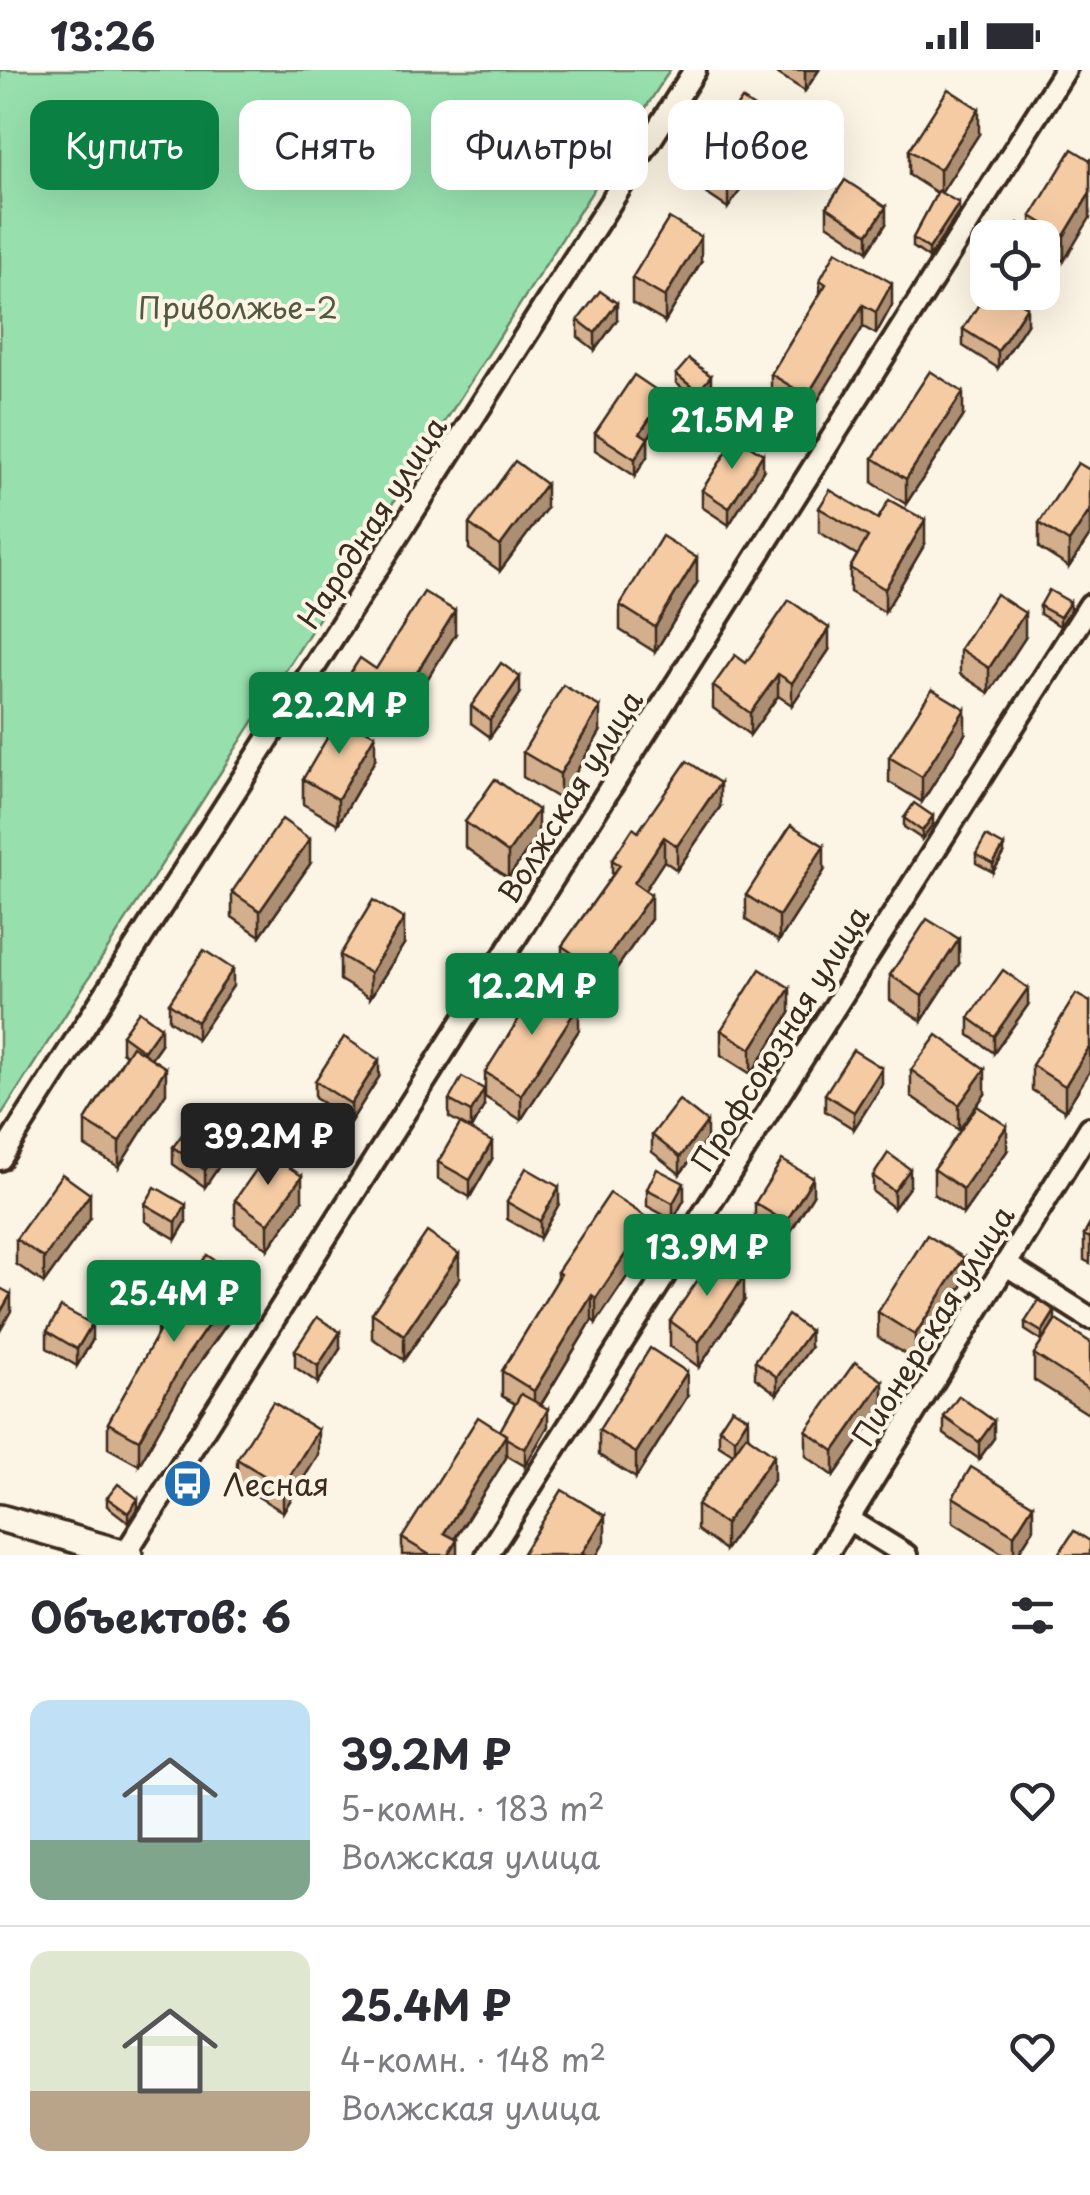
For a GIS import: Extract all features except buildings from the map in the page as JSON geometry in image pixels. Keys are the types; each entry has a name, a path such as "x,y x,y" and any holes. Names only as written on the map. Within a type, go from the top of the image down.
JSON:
{"street":[{"name":"Народная улица","path":"0,1159 695,70"},
{"name":"Волжская улица","path":"127,1554 1065,70"},
{"name":"Профсоюзная улица","path":"487,1555 1090,604"},
{"name":"Пионерская улица","path":"826,1555 1090,1128"},
{"path":"1005,1264 1090,1318"},
{"path":"0,1518 127,1554"},
{"path":"848,1519 906,1555"}],"green space":[{"name":"Приволжье-2","path":"0,70 670,70 648,104 648,100 431,100 431,190 593,190 0,1117"}],"place":[{"name":"Лесная","path":"188,1483"}]}
